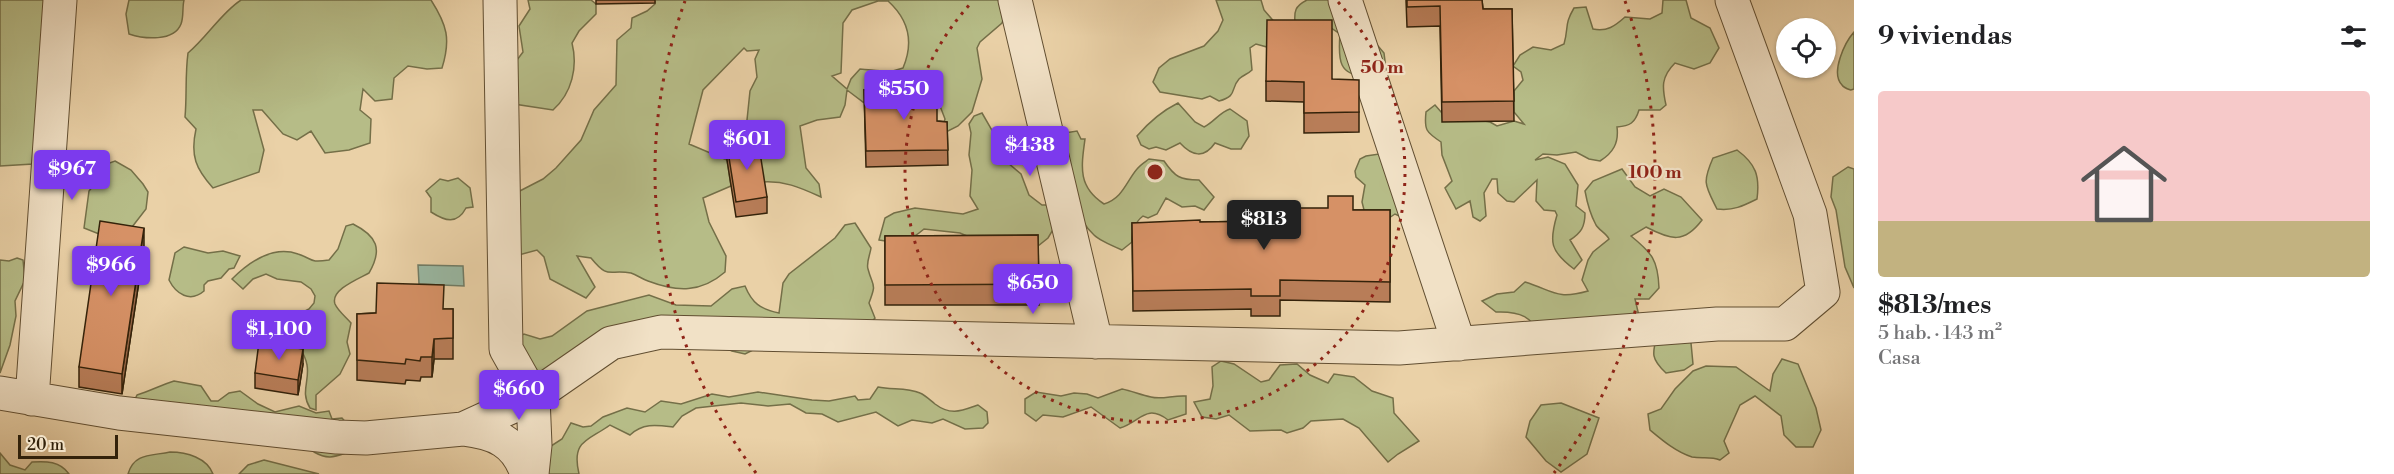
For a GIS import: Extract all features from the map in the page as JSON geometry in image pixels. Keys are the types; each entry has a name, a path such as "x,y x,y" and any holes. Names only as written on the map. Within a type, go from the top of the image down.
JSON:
{"street":[{"path":"32,399 60,0"},
{"path":"500,0 506,349 533,397 535,445 530,474"},
{"path":"1015,0 1096,342"},
{"path":"1345,0 1459,344"},
{"path":"463,429 533,397 611,343 661,332 1399,348 1717,324 1785,324 1823,292 1810,214 1732,0"},
{"path":"0,393 119,413 337,437 366,438 463,429 487,432 501,439 512,449 530,474"}],"green space":[{"path":"0,0 65,0 33,164 0,166"},
{"path":"129,0 184,0 181,24 172,34 158,38 129,34 126,14"},
{"path":"241,0 431,0 441,17 446,32 445,58 442,68 427,69 408,66 394,78 392,99 375,101 363,89 360,110 371,119 370,143 349,150 325,153 311,131 297,140 283,134 262,110 253,110 264,150 259,172 213,188 202,175 196,162 194,139 196,129 185,117 188,53 227,11"},
{"path":"528,0 591,0 596,4 596,14 579,31 572,43 574,70 572,79 565,96 553,110 514,104 514,64 523,52 519,26 530,9"},
{"path":"655,0 998,0 1005,15 1002,23 980,42 977,48 982,79 972,112 958,126 948,131 942,130 945,119 937,98 872,106 847,90 845,105 840,117 817,120 800,126 806,168 819,184 821,197 785,183 761,182 758,156 748,131 747,120 750,91 757,77 755,59 759,50 747,51 744,48 703,90 689,144 727,160 731,186 703,198 709,222 726,256 725,272 707,284 679,289 659,285 631,273 609,272 602,269 591,258 577,256 595,287 586,298 550,279 544,257 537,250 515,256 512,195 543,179 581,140 594,110 616,85 617,40 631,28 632,18 647,11 655,4","holes":["878,1 888,1 900,15 907,32 908,49 903,68 887,71 860,69 851,79 847,89 832,76 841,73 843,23 852,10"]},
{"path":"1216,0 1261,0 1264,10 1277,25 1267,47 1256,44 1250,48 1252,70 1239,79 1229,97 1225,99 1219,101 1210,96 1202,99 1160,92 1153,82 1159,68 1170,59 1204,46 1218,31 1223,20"},
{"path":"1307,0 1361,0 1373,40 1384,53 1386,69 1381,73 1369,75 1359,75 1346,70 1340,59 1340,34 1331,28 1295,23 1296,9"},
{"path":"1663,0 1686,0 1691,18 1710,28 1719,48 1710,63 1694,69 1675,63 1667,73 1664,82 1666,105 1660,110 1639,110 1631,123 1617,127 1614,147 1600,161 1589,159 1576,152 1557,155 1543,154 1535,160 1548,157 1565,164 1578,185 1576,206 1585,213 1585,218 1582,229 1570,240 1582,260 1574,269 1560,257 1553,245 1557,215 1555,211 1544,210 1536,201 1537,180 1514,202 1507,201 1498,193 1497,179 1492,179 1484,193 1486,216 1480,221 1473,217 1470,201 1456,209 1445,188 1452,181 1442,155 1441,142 1427,130 1426,112 1435,105 1442,113 1490,122 1497,126 1514,121 1524,124 1514,112 1514,91 1523,80 1521,72 1513,66 1520,55 1533,47 1551,50 1564,44 1568,22 1574,8 1586,7 1593,29 1602,30 1614,26 1625,17 1650,19 1662,13"},
{"path":"1854,32 1854,89 1851,90 1845,88 1839,80 1838,66 1843,50"},
{"path":"1178,103 1195,122 1204,127 1230,109 1247,121 1249,136 1241,149 1231,149 1215,143 1207,152 1198,154 1189,151 1180,143 1166,150 1156,147 1149,149 1141,145 1137,136 1156,117"},
{"path":"982,113 993,132 1000,156 1021,174 1029,195 1042,205 1047,205 1054,228 1048,238 1038,246 924,229 903,241 879,240 885,218 894,213 915,208 963,214 978,209 970,196 972,170 969,155 971,133 969,124 974,116"},
{"path":"1077,131 1081,139 1085,139 1083,176 1090,191 1104,204 1120,194 1138,168 1149,159 1164,161 1171,171 1182,178 1199,180 1214,197 1204,210 1195,206 1182,207 1166,198 1157,214 1148,218 1143,216 1138,221 1133,231 1132,242 1122,250 1111,245 1096,237 1086,226 1070,190 1059,138 1065,133"},
{"path":"1737,150 1749,160 1755,171 1758,184 1757,199 1738,207 1717,209 1706,184 1710,166 1713,158"},
{"path":"1379,154 1406,219 1395,214 1386,220 1365,214 1362,202 1365,185 1356,177 1355,171 1360,159"},
{"path":"115,161 131,170 143,184 148,192 146,209 132,227 99,234 84,228 89,191 94,185 101,166"},
{"path":"1848,167 1854,169 1854,288 1845,267 1836,210 1831,197 1833,177"},
{"path":"1622,169 1635,187 1650,196 1664,189 1681,197 1702,220 1683,236 1670,237 1646,227 1631,236 1644,247 1652,258 1657,270 1659,288 1649,299 1635,299 1639,316 1544,337 1530,320 1519,314 1496,312 1482,301 1497,294 1514,292 1525,282 1549,291 1569,295 1588,291 1582,280 1588,260 1593,252 1609,239 1594,221 1585,191 1593,181"},
{"path":"458,178 470,188 473,207 466,208 455,219 441,218 431,212 431,198 426,191 440,179 448,181"},
{"path":"855,223 871,248 868,267 874,288 869,303 875,318 870,324 755,349 745,354 721,346 670,345 530,380 515,340 524,334 540,339 552,336 587,311 649,295 676,305 711,306 732,289 745,286 758,304 779,313 783,283 789,274 835,238 845,225"},
{"path":"353,224 372,238 376,257 369,273 346,286 335,299 336,307 351,323 347,342 350,354 340,374 316,395 316,410 310,408 307,402 305,392 307,365 292,331 295,316 309,309 314,303 315,296 311,289 301,282 277,279 266,274 253,279 243,289 232,279 253,261 270,253 288,252 314,261 329,260 338,249 346,226"},
{"path":"184,247 208,253 223,251 240,256 234,268 229,269 221,278 208,281 204,285 204,291 199,295 189,296 179,293 169,280 175,253"},
{"path":"17,258 23,260 25,280 15,301 16,316 10,345 0,373 0,260 9,261"},
{"path":"1682,334 1691,343 1693,364 1684,370 1666,373 1654,356 1657,335"},
{"path":"1782,359 1798,364 1816,408 1821,430 1813,447 1796,447 1784,435 1781,416 1755,396 1740,405 1724,441 1729,453 1720,460 1686,455 1650,430 1648,414 1661,409 1675,389 1693,371 1706,366 1736,367 1770,391 1773,374"},
{"path":"1221,361 1234,364 1261,382 1269,380 1280,365 1297,364 1310,375 1328,383 1334,374 1354,377 1372,391 1393,398 1394,413 1419,441 1388,462 1359,428 1343,419 1311,421 1303,428 1287,433 1281,430 1250,431 1229,415 1216,419 1202,417 1194,402 1210,399 1213,386 1212,367"},
{"path":"174,381 201,386 211,401 218,401 229,393 240,391 258,404 275,412 299,406 316,413 329,411 332,419 342,418 349,426 349,452 327,457 312,449 130,410 137,395"},
{"path":"878,387 915,391 941,408 951,411 978,405 987,412 988,423 983,428 965,429 943,419 932,423 912,420 898,426 876,412 838,422 822,414 806,413 790,404 768,406 741,403 696,408 682,416 673,427 655,425 640,428 630,435 610,425 588,439 579,448 577,463 579,474 545,474 551,446 562,439 571,423 583,427 591,426 603,417 627,408 645,412 661,401 681,404 712,394 729,397 758,392 812,400 829,401 855,396 858,400 870,399"},
{"path":"1122,389 1155,398 1186,396 1186,414 1168,420 1160,415 1148,413 1120,428 1091,407 1063,417 1043,415 1036,421 1025,413 1025,399 1036,392 1061,396 1074,393 1087,394 1098,398"},
{"path":"1561,403 1599,418 1587,454 1561,472 1546,461 1526,437 1530,421 1541,405"},
{"path":"170,452 196,457 210,468 213,474 128,474 134,462 139,459"},
{"path":"0,453 10,465 25,470 32,462 47,462 61,466 69,474 0,474"},
{"path":"264,460 319,474 239,474 248,465"}],"shaded area":[{"path":"418,265 463,266 464,286 419,284"}],"building":[{"path":"1407,0 1482,0 1483,9 1512,9 1514,101 1442,102 1440,6 1407,7"},
{"path":"1267,20 1332,20 1332,79 1359,80 1359,112 1304,113 1304,82 1266,81"},
{"path":"864,90 937,90 937,121 947,122 948,150 866,151"},
{"path":"758,140 767,197 736,202 727,145"},
{"path":"1328,196 1353,196 1353,210 1390,210 1390,282 1280,280 1280,296 1251,296 1251,289 1133,291 1132,223 1200,220 1200,222 1268,221 1268,219 1282,219 1282,208 1328,208"},
{"path":"100,221 144,228 122,374 79,367"},
{"path":"1038,235 1039,284 885,285 885,236"},
{"path":"377,283 444,285 443,309 453,309 453,338 434,339 432,357 421,357 420,361 406,359 405,364 357,360 357,314 376,313"},
{"path":"259,342 303,349 298,380 255,373"}]}
